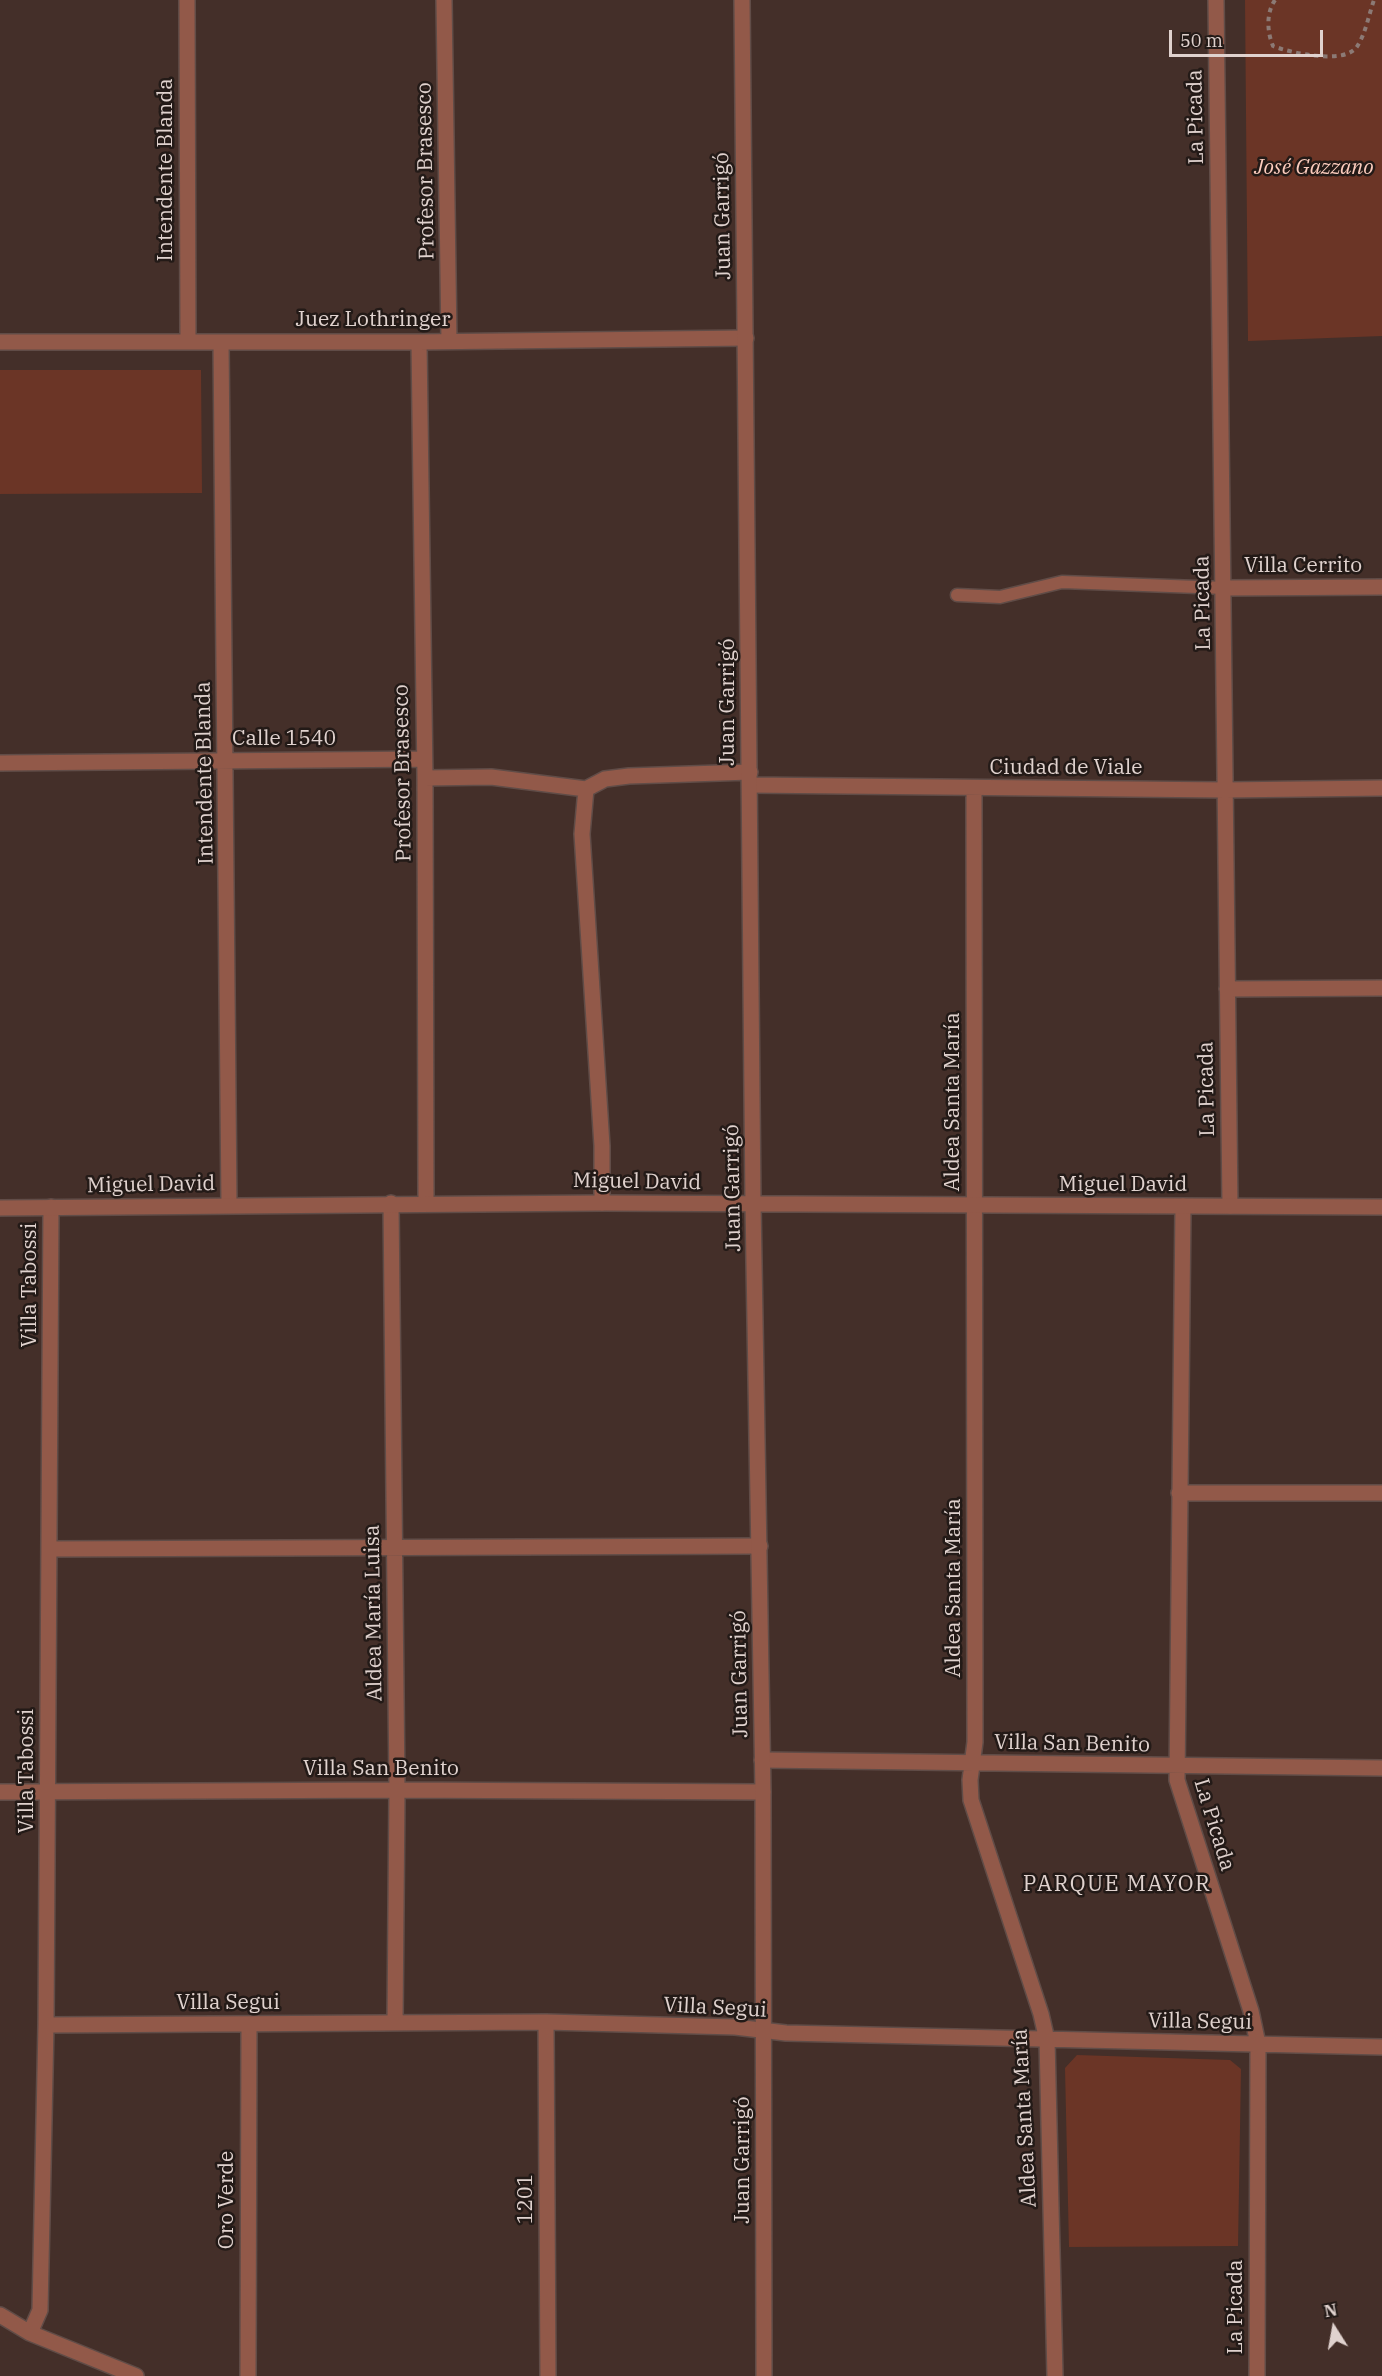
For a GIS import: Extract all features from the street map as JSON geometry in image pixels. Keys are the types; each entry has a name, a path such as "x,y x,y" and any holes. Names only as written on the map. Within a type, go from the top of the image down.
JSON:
{"street":[{"name":"Intendente Blanda","path":"187,0 188,341"},
{"name":"Profesor Brasesco","path":"444,0 449,341"},
{"name":"Juan Garrigó","path":"742,0 753,1204 763,1792 764,2376"},
{"name":"La Picada","path":"1216,0 1225,588 1230,1206"},
{"name":"Juez Lothringer","path":"0,342 418,342 746,338"},
{"name":"Intendente Blanda","path":"221,342 230,1205"},
{"name":"Profesor Brasesco","path":"418,342 425,778 426,1203"},
{"name":"Villa Cerrito","path":"1225,588 1382,587"},
{"name":"Calle 1540","path":"0,763 424,759"},
{"name":"Ciudad de Viale","path":"586,789 604,779 629,776 974,789 1382,788"},
{"path":"425,778 491,777 586,789 583,854 602,1146 602,1203"},
{"name":"Aldea Santa María","path":"974,789 974,1764 970,1780 971,1800 1041,2014 1047,2040 1055,2376"},
{"path":"1227,989 1382,988"},
{"name":"Miguel David","path":"0,1208 391,1203 1382,1207"},
{"name":"Aldea María Luisa","path":"391,1203 397,1790 395,2022"},
{"name":"La Picada","path":"1183,1206 1177,1780 1251,2011 1258,2044 1257,2376"},
{"name":"Villa Tabossi","path":"30,2333 40,2310 46,2025 51,1207"},
{"path":"1179,1493 1382,1493"},
{"path":"49,1549 760,1546"},
{"name":"Villa San Benito","path":"762,1760 1382,1768"},
{"name":"Villa San Benito","path":"0,1792 397,1790 763,1792"},
{"name":"Villa Segui","path":"46,2025 546,2022 1047,2040 1382,2047"},
{"name":"1201","path":"546,2022 548,2376"},
{"name":"Oro Verde","path":"248,2376 249,2024"},
{"path":"0,2315 30,2333 136,2376"}],"lane":[{"path":"957,595 1000,597 1062,582 1225,588"}],"path":[{"path":"1275,0 1271,6 1268,35 1273,46 1286,51 1337,58 1350,54 1358,47 1374,0"}],"green space":[{"name":"José Gazzano","path":"1245,0 1382,0 1382,336 1248,341"},
{"path":"0,370 201,370 202,493 0,494"},
{"path":"1077,2055 1230,2060 1241,2069 1238,2246 1069,2247 1065,2068"}],"district":[{"name":"PARQUE MAYOR","path":"1117,1885"}]}
